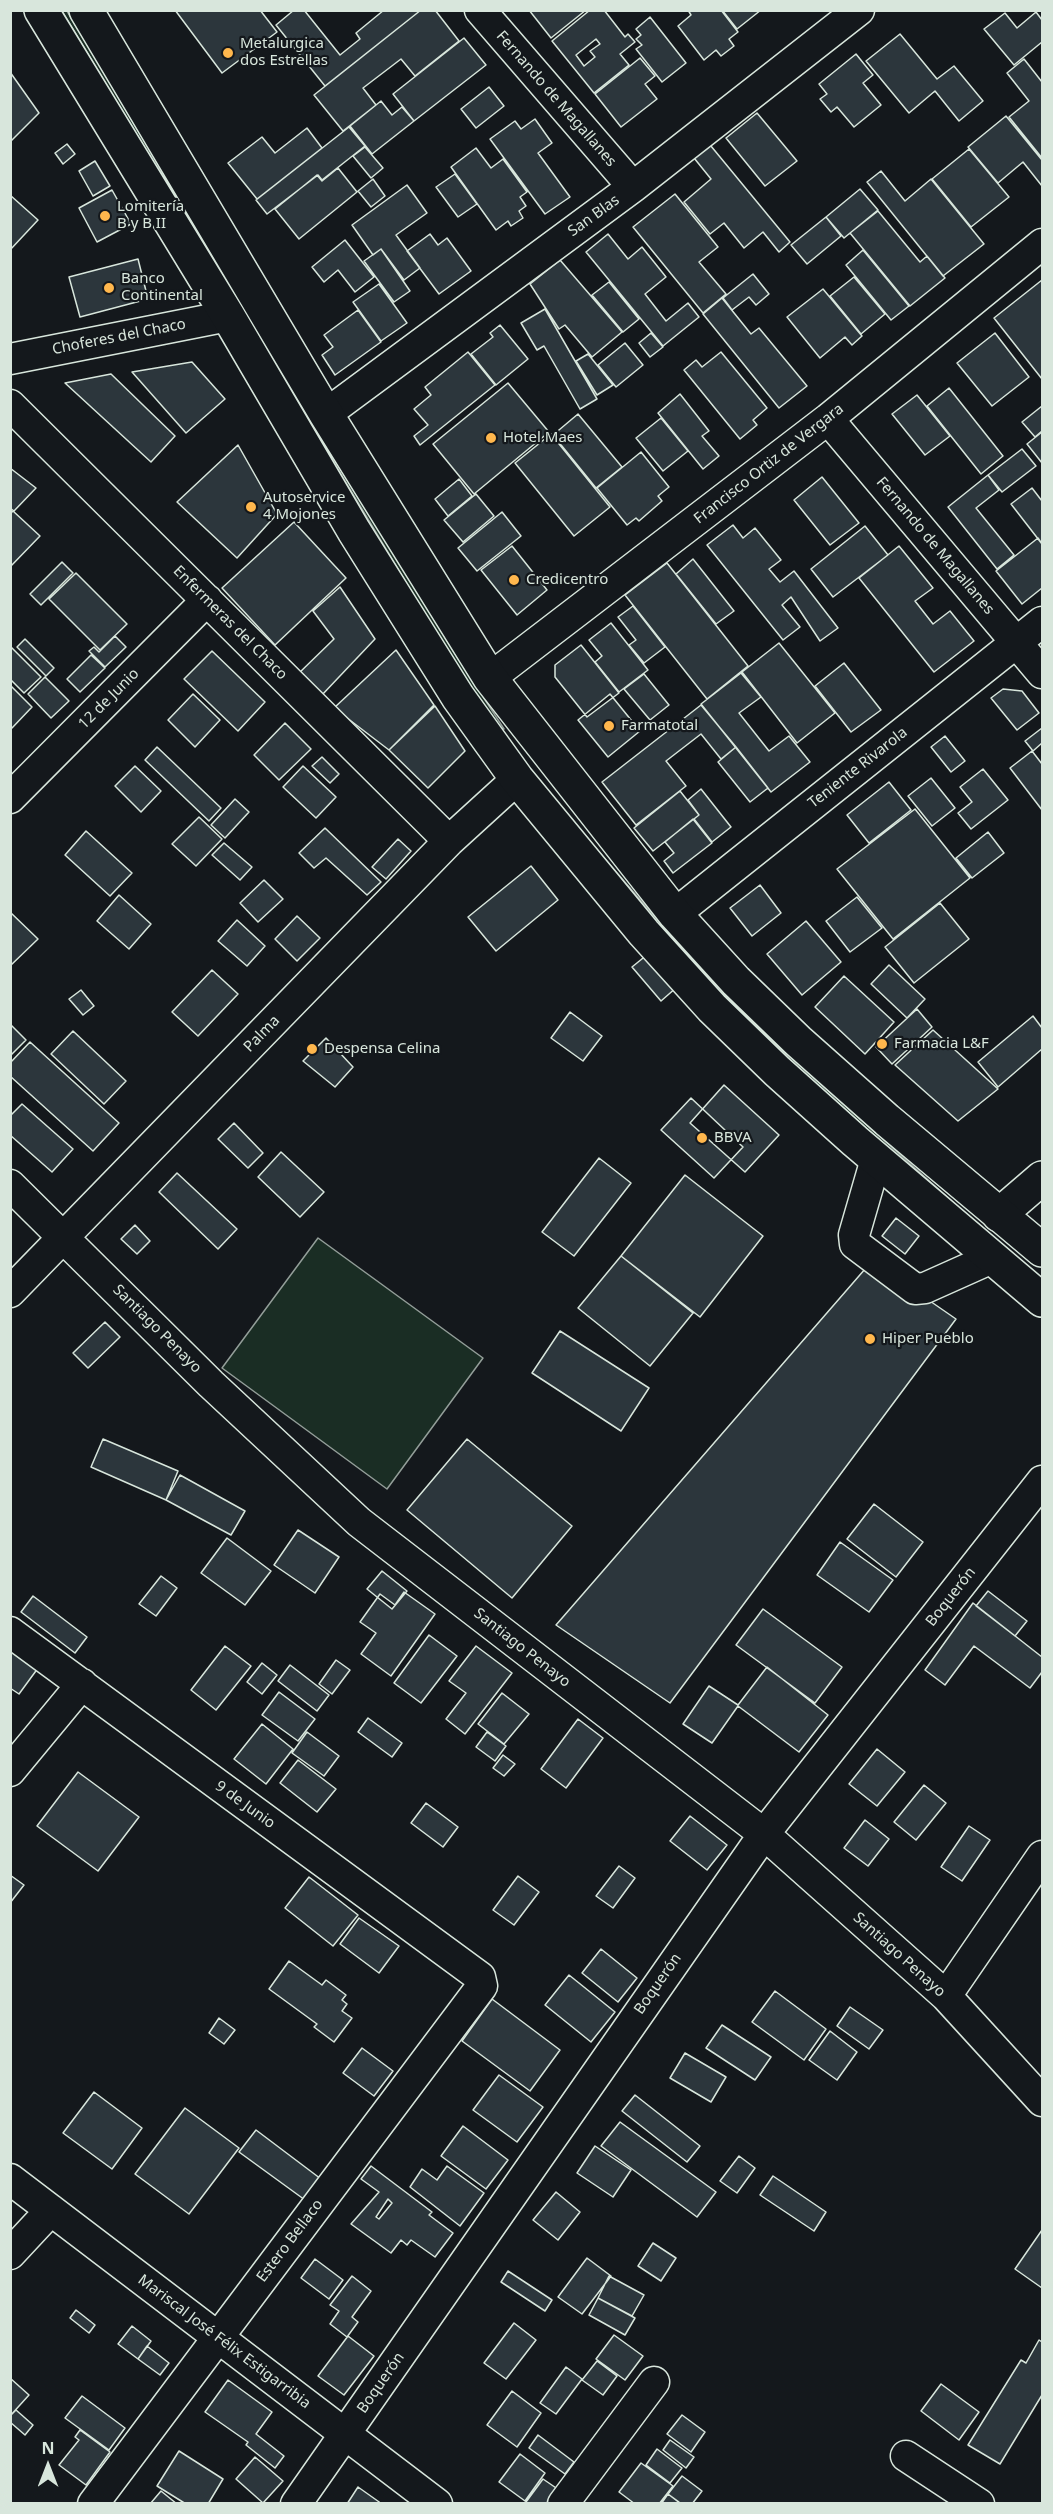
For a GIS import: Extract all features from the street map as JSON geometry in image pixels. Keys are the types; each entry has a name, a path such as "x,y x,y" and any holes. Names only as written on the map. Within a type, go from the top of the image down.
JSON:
{"main road":[{"path":"41,10 228,316 372,560 458,697 517,779 644,933 712,1008 777,1071 876,1159 1042,1300"},
{"path":"86,10 326,414 490,678 675,914 736,981 798,1041 1042,1250"},
{"path":"981,1249 999,1215 1042,1178"}],"street":[{"name":"Fernando de Magallanes","path":"480,10 633,187"},
{"name":"San Blas","path":"326,414 633,187 859,10"},
{"name":"Francisco Ortiz de Vergara","path":"490,678 828,419 1042,244"},
{"name":"Choferes del Chaco","path":"10,359 228,316"},
{"name":"Enfermeras del Chaco","path":"10,405 449,841"},
{"name":"Fernando de Magallanes","path":"828,419 1042,672"},
{"name":"12 de Junio","path":"10,798 207,600"},
{"name":"Teniente Rivarola","path":"675,914 1042,622"},
{"name":"Palma","path":"10,1292 449,841 517,779"},
{"path":"876,1159 854,1235 855,1244 915,1288 925,1288 981,1249"},
{"name":"Santiago Penayo","path":"10,1185 66,1237 211,1384 359,1522 764,1834 946,1996 1042,2101"},
{"name":"Boquerón","path":"296,2504 764,1834 1042,1481"},
{"name":"9 de Junio","path":"10,1632 480,1977"},
{"path":"10,1771 82,1684"},
{"path":"946,1996 1042,1856"},
{"name":"Estero Bellaco","path":"93,2504 482,1986 480,1977"},
{"name":"Mariscal José Félix Estigarribia","path":"10,2179 437,2504"},
{"path":"10,2254 51,2210"},
{"path":"563,2504 654,2382"},
{"path":"906,2456 979,2504"}],"green space":[{"path":"62,11 67,11 452,649 504,729 500,729 448,652"},
{"path":"561,808 668,932 763,1032 954,1203 951,1204 761,1035 665,935"},
{"path":"318,1238 483,1358 387,1489 222,1368"}],"building":[{"name":"Metalurgica dos Estrellas","path":"175,10 260,10 277,32 222,73"},
{"path":"294,10 304,10 340,55 360,39 356,33 384,10 421,10 325,86 276,25"},
{"path":"421,10 435,10 459,41 415,76 401,59 363,88 376,105 343,131 314,95"},
{"path":"529,10 586,10 551,38"},
{"path":"590,10 604,10 625,37 628,34 635,42 620,54 629,65 594,93 552,41","holes":["596,39 600,44 590,51 595,57 584,66 576,55"]},
{"path":"688,10 721,10 738,32 729,39 734,46 721,56 716,50 704,60 678,26 691,15"},
{"path":"722,10 761,10 737,29"},
{"path":"1036,12 1042,20 1042,42 1014,65 984,29 1005,13 1017,28"},
{"path":"650,17 686,63 662,82 636,49 642,45 636,39 641,35 636,29"},
{"path":"900,34 937,79 954,66 983,101 959,121 935,91 909,113 866,61"},
{"path":"464,38 486,65 414,121 393,94"},
{"path":"856,54 873,75 863,83 881,105 854,127 837,107 831,112 820,99 827,94 819,84"},
{"path":"640,58 655,76 645,84 657,99 621,127 595,94"},
{"path":"1024,59 1042,82 1042,158 1009,117 1029,101 1007,73"},
{"path":"10,72 39,113 10,142"},
{"path":"489,87 504,106 476,128 461,109"},
{"path":"381,101 392,115 402,107 414,121 372,154 350,126"},
{"path":"757,113 797,161 765,186 726,138"},
{"path":"1006,116 1042,160 1042,186 1023,162 998,183 968,147"},
{"path":"535,119 552,143 538,153 570,197 545,214 490,139 515,121 521,129"},
{"path":"349,127 365,146 322,180 318,175 267,214 256,200"},
{"path":"307,128 322,148 257,199 228,163 262,137 275,153"},
{"path":"706,140 790,242 779,252 763,232 744,248 724,223 710,234 684,202 711,179 690,153"},
{"path":"67,144 75,154 63,164 55,153"},
{"path":"365,147 383,168 371,178 353,156"},
{"path":"476,148 491,168 503,159 527,192 520,197 526,206 519,211 523,218 511,226 508,221 496,230 451,167"},
{"path":"969,149 1009,197 971,227 932,179"},
{"path":"95,161 110,186 93,196 79,171"},
{"path":"338,168 357,192 299,239 275,209 317,175 322,181"},
{"path":"881,171 905,201 931,179 984,244 943,276 867,182"},
{"path":"455,174 477,204 458,217 436,187"},
{"path":"373,179 385,196 371,207 358,191"},
{"path":"407,185 427,213 396,235 420,268 404,280 381,249 373,255 352,225"},
{"path":"860,189 878,210 844,238 826,217"},
{"name":"Lomitería B y B II","path":"112,190 131,224 97,242 79,208"},
{"path":"675,194 718,247 699,262 726,294 703,313 633,227"},
{"path":"10,195 38,220 10,250"},
{"path":"878,211 920,262 927,256 945,278 910,306 850,233"},
{"path":"826,217 841,236 807,264 791,245"},
{"path":"430,234 438,245 447,238 471,271 439,294 407,251"},
{"path":"608,234 628,259 642,247 666,277 645,294 666,321 688,303 699,317 663,346 586,252"},
{"path":"345,240 374,277 355,292 338,270 324,282 312,267"},
{"path":"381,249 410,291 394,302 364,261"},
{"path":"863,250 909,306 891,320 846,265"},
{"name":"Banco Continental","path":"138,259 148,299 80,317 69,277"},
{"path":"560,260 622,332 592,357 565,325 559,329 530,284"},
{"path":"753,274 769,294 756,305 749,297 732,310 723,298"},
{"path":"854,277 885,314 861,334 830,296"},
{"path":"1042,280 1042,379 994,318"},
{"path":"609,282 639,319 623,332 592,295"},
{"path":"379,284 407,323 381,341 353,302"},
{"path":"823,289 862,336 852,345 845,337 820,358 787,317"},
{"path":"722,298 751,334 759,328 807,386 779,408 703,314"},
{"path":"545,309 597,399 580,409 544,346 537,350 521,323"},
{"path":"358,310 381,342 335,375 322,355 333,347 324,335"},
{"path":"500,325 528,359 496,385 471,354 493,337 490,333"},
{"path":"651,333 663,347 650,357 639,343"},
{"path":"995,333 1029,377 992,406 957,363"},
{"path":"625,343 643,365 616,387 598,365"},
{"path":"468,352 495,385 420,445 414,436 428,425 414,409 431,395 425,387"},
{"path":"721,352 767,408 753,420 757,425 740,439 684,370 696,360 702,367"},
{"path":"588,354 613,385 597,395 576,361"},
{"path":"192,362 225,399 186,433 132,372"},
{"path":"111,374 175,436 151,462 65,383"},
{"name":"Hotel Maes","path":"508,383 549,432 474,494 433,444"},
{"path":"949,388 1003,456 981,474 927,406"},
{"path":"680,394 709,431 702,436 719,456 703,469 658,413"},
{"path":"917,395 950,436 925,455 892,414"},
{"path":"1042,406 1042,431 1035,437 1022,422"},
{"path":"578,414 622,467 596,488 553,435"},
{"path":"661,418 688,451 663,471 636,438"},
{"path":"1042,432 1042,463 1027,444"},
{"path":"551,434 610,507 574,536 515,463"},
{"path":"238,445 277,514 237,558 177,502"},
{"path":"1022,449 1036,466 1002,492 988,475"},
{"path":"641,452 669,487 658,496 662,501 639,521 636,518 627,525 597,488"},
{"path":"10,468 36,488 14,511 10,508"},
{"path":"988,475 999,490 976,508 1014,555 997,569 948,507"},
{"path":"822,477 859,523 830,545 794,500"},
{"path":"459,479 472,496 448,516 435,499"},
{"path":"1032,488 1042,501 1042,544 1011,504"},
{"path":"476,494 494,516 463,542 444,520"},
{"path":"13,511 40,536 10,567 10,514"},
{"path":"502,512 521,536 477,571 458,548"},
{"path":"294,522 346,578 275,645 222,588"},
{"path":"733,525 743,538 755,528 781,560 769,569 780,582 794,571 838,628 820,641 791,597 782,605 800,627 783,640 707,545"},
{"path":"865,526 888,555 833,597 811,569"},
{"path":"1038,538 1042,544 1042,588 1022,604 996,571"},
{"name":"Credicentro","path":"512,546 547,590 517,615 481,570"},
{"path":"899,546 933,588 915,601 933,624 950,611 974,641 934,672 859,578"},
{"path":"693,559 734,611 716,624 676,574"},
{"path":"62,562 73,573 41,605 30,594"},
{"path":"667,563 748,666 707,699 625,595"},
{"path":"76,573 127,624 100,650 49,599"},
{"path":"340,587 375,639 321,696 296,676 334,639 313,611"},
{"path":"633,606 665,647 644,663 629,645 636,640 618,617"},
{"path":"611,623 648,670 619,692 595,662 602,656 589,640"},
{"path":"115,636 126,647 105,667 89,651 94,647 99,652"},
{"path":"25,639 54,668 46,676 17,647"},
{"path":"779,643 835,713 797,743 742,672"},
{"path":"581,645 619,693 587,717 555,677 555,665"},
{"path":"10,646 41,677 24,693 10,679"},
{"path":"396,650 434,705 389,750 334,708"},
{"path":"212,651 265,702 238,731 184,679"},
{"path":"91,655 105,668 80,692 67,679"},
{"path":"844,663 881,710 851,732 815,686"},
{"path":"741,673 761,697 739,713 769,751 789,736 810,762 771,792 701,704"},
{"path":"644,674 669,705 650,720 624,689"},
{"path":"45,677 69,701 51,718 28,694"},
{"path":"10,685 32,707 12,728 10,726"},
{"path":"1003,689 1022,691 1039,713 1017,730 991,698"},
{"path":"193,694 220,720 195,747 168,720"},
{"path":"610,694 640,731 608,757 578,720"},
{"path":"701,705 736,747 721,759 701,734 666,761 686,786 636,825 602,782"},
{"path":"435,706 465,751 428,788 389,750"},
{"path":"285,723 311,749 279,780 254,755"},
{"path":"1042,728 1042,743 1033,751 1025,741"},
{"path":"945,736 965,761 951,772 931,747"},
{"path":"157,747 221,808 209,821 145,760"},
{"path":"736,747 768,788 750,802 718,762"},
{"path":"1032,751 1042,764 1042,810 1010,768"},
{"path":"322,757 339,774 330,783 312,766"},
{"path":"135,766 161,791 141,812 115,786"},
{"path":"303,766 336,797 316,818 283,787"},
{"path":"983,769 1008,800 971,829 958,813 972,802 960,787"},
{"path":"931,778 955,808 932,826 908,796"},
{"path":"889,782 911,810 869,843 847,815"},
{"path":"701,789 731,827 712,842 694,819 699,815 688,800"},
{"path":"680,791 699,815 653,851 634,828"},
{"path":"235,799 249,812 225,838 211,825"},
{"path":"915,809 970,878 893,939 837,869"},
{"path":"199,817 222,839 196,866 172,844"},
{"path":"693,819 712,843 673,873 664,861 674,853 665,842"},
{"path":"325,828 381,882 367,895 326,858 314,868 299,853"},
{"path":"86,831 132,873 110,896 65,855"},
{"path":"988,832 1004,853 972,878 956,858"},
{"path":"398,839 411,851 386,879 372,867"},
{"path":"224,843 252,867 240,880 212,855"},
{"path":"531,866 558,900 496,951 468,917"},
{"path":"264,880 283,899 258,922 240,903"},
{"path":"760,885 781,913 752,936 730,908"},
{"path":"119,895 151,924 129,949 97,921"},
{"path":"857,897 882,928 850,952 826,921"},
{"path":"940,903 969,939 914,983 885,947"},
{"path":"10,912 38,939 10,966"},
{"path":"297,916 320,938 297,961 275,939"},
{"path":"237,920 265,946 247,966 218,941"},
{"path":"806,921 841,962 802,995 767,954"},
{"path":"648,954 677,987 661,1001 632,967"},
{"path":"889,965 925,999 907,1018 871,984"},
{"path":"212,970 238,994 198,1036 172,1012"},
{"path":"844,976 894,1022 865,1054 815,1007"},
{"path":"81,990 94,1006 83,1015 69,999"},
{"path":"917,1009 932,1027 892,1064 876,1047"},
{"path":"570,1012 602,1036 583,1061 551,1038"},
{"path":"1033,1016 1042,1028 1042,1049 998,1087 978,1062"},
{"path":"10,1024 26,1040 10,1056"},
{"path":"933,1030 998,1089 958,1121 895,1065"},
{"path":"73,1031 126,1081 104,1104 51,1054"},
{"path":"326,1038 353,1067 335,1087 303,1061"},
{"path":"30,1042 119,1123 93,1151 10,1076 10,1063"},
{"path":"724,1085 779,1135 745,1172 690,1123"},
{"name":"BBVA","path":"691,1098 743,1147 714,1178 661,1130"},
{"path":"22,1104 73,1149 52,1172 10,1135 10,1116"},
{"path":"234,1123 263,1153 248,1168 218,1139"},
{"path":"281,1152 324,1192 300,1217 258,1177"},
{"path":"599,1158 631,1183 574,1256 542,1232"},
{"path":"177,1173 237,1229 218,1249 159,1192"},
{"path":"685,1175 763,1236 700,1317 621,1256"},
{"path":"896,1218 919,1236 905,1254 882,1236"},
{"path":"135,1225 150,1241 137,1254 121,1239"},
{"path":"621,1256 693,1313 650,1366 578,1308"},
{"path":"872,1261 956,1319 670,1703 556,1625"},
{"path":"105,1322 120,1337 88,1368 73,1353"},
{"path":"560,1331 649,1388 621,1431 532,1373"},
{"path":"103,1439 178,1471 166,1500 91,1467"},
{"path":"467,1439 572,1526 512,1598 407,1510"},
{"path":"180,1475 245,1511 231,1535 166,1500"},
{"path":"874,1504 923,1542 896,1577 847,1539"},
{"path":"298,1530 339,1557 315,1593 274,1565"},
{"path":"227,1538 271,1571 245,1605 201,1573"},
{"path":"840,1542 893,1580 869,1612 817,1575"},
{"path":"382,1571 407,1591 392,1609 367,1589"},
{"path":"161,1576 177,1588 156,1616 139,1604"},
{"path":"988,1591 1027,1621 1015,1636 976,1606"},
{"path":"404,1592 435,1614 391,1676 361,1654 376,1633 360,1622 380,1594 395,1605"},
{"path":"33,1596 87,1637 75,1653 21,1612"},
{"path":"973,1603 1042,1657 1042,1672 1030,1688 974,1646 945,1685 925,1670"},
{"path":"763,1609 842,1667 815,1703 736,1645"},
{"path":"429,1635 457,1656 421,1703 394,1683"},
{"path":"10,1642 41,1664 19,1694 10,1688"},
{"path":"225,1646 251,1666 216,1710 191,1690"},
{"path":"476,1646 512,1673 465,1734 446,1719 466,1693 449,1681"},
{"path":"336,1660 350,1670 332,1694 319,1684"},
{"path":"262,1663 277,1675 262,1694 247,1682"},
{"path":"290,1665 329,1695 317,1711 278,1681"},
{"path":"767,1667 828,1715 799,1752 738,1706 712,1743 683,1724 709,1686 738,1705"},
{"path":"279,1692 315,1719 298,1741 262,1715"},
{"path":"502,1693 529,1714 504,1744 478,1724"},
{"path":"368,1718 402,1743 392,1757 358,1732"},
{"path":"578,1719 603,1738 566,1788 541,1769"},
{"path":"262,1724 293,1749 266,1784 234,1759"},
{"path":"307,1732 339,1756 324,1776 292,1753"},
{"path":"487,1732 506,1746 495,1761 476,1747"},
{"path":"877,1749 905,1772 877,1806 849,1784"},
{"path":"503,1755 515,1764 504,1776 493,1768"},
{"path":"298,1760 336,1789 317,1812 280,1783"},
{"path":"78,1772 139,1817 98,1871 37,1826"},
{"path":"924,1785 946,1803 916,1840 894,1822"},
{"path":"426,1803 458,1827 443,1847 411,1823"},
{"path":"690,1816 727,1845 707,1870 670,1841"},
{"path":"865,1820 889,1839 868,1866 844,1848"},
{"path":"969,1826 990,1840 962,1881 941,1867"},
{"path":"619,1866 635,1878 613,1908 596,1896"},
{"path":"10,1875 24,1885 10,1903"},
{"path":"518,1876 539,1892 514,1925 493,1910"},
{"path":"309,1877 358,1915 333,1946 285,1908"},
{"path":"359,1918 399,1946 379,1973 340,1944"},
{"path":"601,1949 637,1978 618,2002 582,1973"},
{"path":"289,1961 322,1985 326,1980 346,1995 342,2000 347,2004 342,2011 352,2018 334,2042 314,2027 317,2024 269,1989"},
{"path":"569,1975 615,2012 591,2042 545,2005"},
{"path":"775,1991 826,2029 804,2060 752,2022"},
{"path":"492,1999 560,2050 530,2091 462,2041"},
{"path":"850,2007 883,2030 869,2049 837,2026"},
{"path":"219,2018 235,2030 224,2044 209,2033"},
{"path":"722,2025 771,2057 755,2080 706,2048"},
{"path":"830,2031 857,2052 837,2080 809,2060"},
{"path":"362,2048 393,2071 374,2096 343,2073"},
{"path":"685,2053 726,2077 711,2102 670,2078"},
{"path":"499,2075 543,2107 517,2142 473,2110"},
{"path":"94,2092 142,2128 112,2169 63,2133"},
{"path":"635,2095 700,2146 687,2162 622,2111"},
{"path":"185,2108 239,2148 189,2214 135,2174"},
{"path":"620,2122 716,2192 697,2217 601,2146"},
{"path":"463,2126 508,2160 486,2189 441,2156"},
{"path":"256,2130 321,2179 305,2200 239,2152"},
{"path":"595,2146 631,2170 613,2197 577,2173"},
{"path":"739,2156 755,2168 737,2193 720,2181"},
{"path":"371,2166 432,2212 429,2215 453,2233 435,2257 411,2240 407,2245 401,2240 391,2253 351,2224 379,2192 361,2179","holes":["388,2199 392,2203 379,2219 376,2217"]},
{"path":"447,2166 484,2193 460,2226 410,2187 422,2169 437,2180"},
{"path":"773,2176 826,2212 814,2231 760,2195"},
{"path":"556,2192 580,2212 558,2240 533,2220"},
{"path":"1042,2230 1042,2288 1015,2269"},
{"path":"653,2243 676,2258 661,2281 638,2266"},
{"path":"587,2258 611,2276 582,2314 558,2297"},
{"path":"315,2259 343,2280 329,2299 301,2278"},
{"path":"508,2271 552,2300 545,2311 501,2282"},
{"path":"352,2276 371,2291 352,2317 358,2322 347,2337 330,2324 339,2311 330,2305"},
{"path":"609,2276 644,2295 632,2316 598,2298"},
{"path":"598,2298 635,2318 625,2335 589,2315"},
{"path":"76,2310 95,2325 89,2333 70,2318"},
{"path":"514,2323 536,2340 506,2379 484,2363"},
{"path":"132,2326 151,2341 138,2359 118,2344"},
{"path":"614,2335 643,2356 625,2380 596,2359"},
{"path":"348,2336 374,2356 344,2395 318,2376"},
{"path":"1039,2340 1042,2342 1042,2395 1000,2464 968,2445 1021,2360 1026,2363"},
{"path":"147,2346 169,2363 160,2375 138,2359"},
{"path":"597,2361 617,2376 603,2395 582,2380"},
{"path":"566,2367 582,2379 556,2414 540,2403"},
{"path":"10,2378 29,2395 10,2416"},
{"path":"228,2380 272,2412 256,2434 284,2456 275,2468 246,2445 248,2442 205,2412"},
{"path":"941,2384 979,2412 959,2440 921,2411"},
{"path":"512,2391 541,2413 517,2447 487,2425"},
{"path":"82,2396 125,2428 109,2450 65,2418"},
{"path":"16,2410 33,2425 25,2435 10,2422 10,2416"},
{"path":"682,2415 705,2432 691,2452 667,2434"},
{"path":"80,2430 110,2452 86,2485 59,2465 79,2440 75,2437"},
{"path":"538,2435 574,2462 565,2474 529,2448"},
{"path":"670,2440 694,2457 686,2468 663,2450"},
{"path":"657,2449 682,2468 670,2483 646,2465"},
{"path":"179,2451 223,2479 208,2504 186,2504 157,2486"},
{"path":"520,2454 545,2473 525,2501 499,2482"},
{"path":"255,2457 283,2481 263,2503 236,2479"},
{"path":"641,2463 673,2486 659,2504 635,2504 619,2492"},
{"path":"682,2476 702,2491 692,2504 681,2504 668,2494"},
{"path":"543,2479 562,2492 553,2504 528,2504 526,2502"},
{"path":"358,2487 382,2504 347,2504"},
{"path":"161,2491 177,2504 150,2504"},
{"path":"668,2494 679,2502 678,2504 661,2504"}],"place":[{"name":"Metalurgica dos Estrellas","path":"228,53"},
{"name":"Lomitería B y B II","path":"105,216"},
{"name":"Banco Continental","path":"109,288"},
{"name":"Hotel Maes","path":"491,438"},
{"name":"Autoservice 4 Mojones","path":"251,507"},
{"name":"Credicentro","path":"514,580"},
{"name":"Farmatotal","path":"609,726"},
{"name":"Farmacia L&F","path":"882,1044"},
{"name":"Despensa Celina","path":"312,1049"},
{"name":"BBVA","path":"702,1138"},
{"name":"Hiper Pueblo","path":"870,1339"}]}
